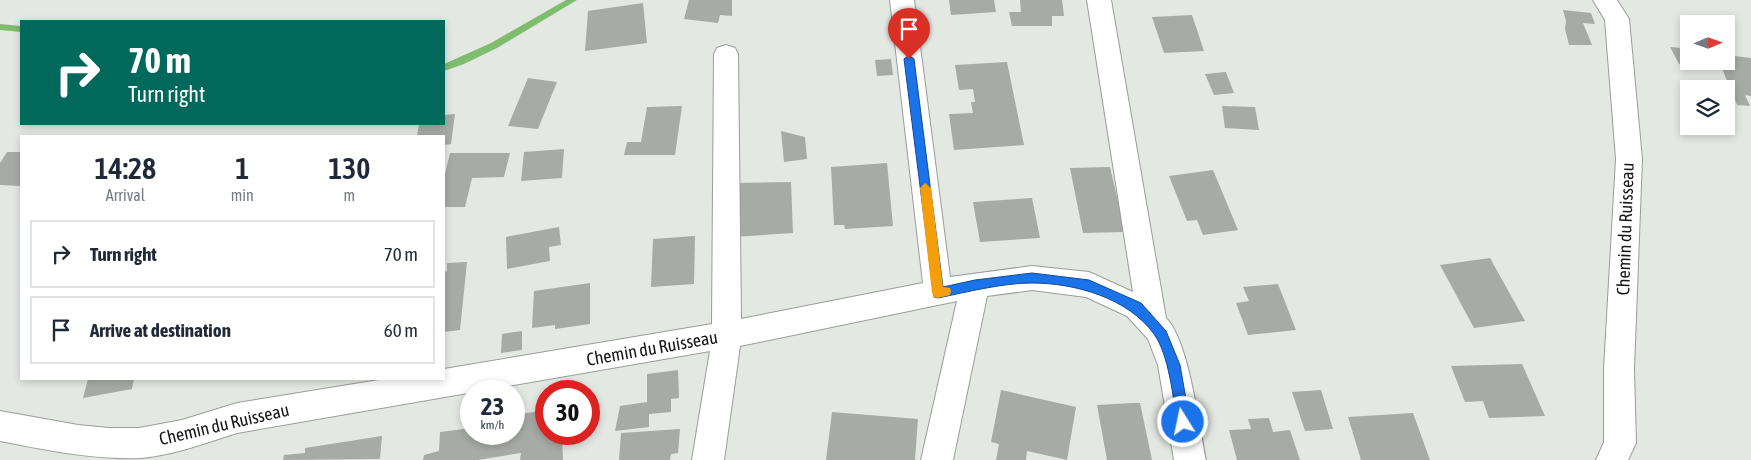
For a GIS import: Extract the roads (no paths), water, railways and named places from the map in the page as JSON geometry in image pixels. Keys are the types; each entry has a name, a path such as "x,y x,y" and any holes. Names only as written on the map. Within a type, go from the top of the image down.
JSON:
{"street":[{"path":"902,0 938,293"},
{"path":"1099,0 1153,324"},
{"name":"Chemin du Ruisseau","path":"1605,0 1617,19 1629,159 1619,369 1620,443 1612,460"},
{"path":"708,460 727,335 726,54"},
{"name":"Chemin du Ruisseau","path":"0,426 76,440 126,444 176,436 236,418 727,335 975,285 1032,278 1089,285 1137,307 1160,331 1174,365 1190,460"},
{"path":"937,460 975,285"}],"waterway":[{"path":"445,68 494,46 573,0"},
{"path":"0,27 20,29"}]}
